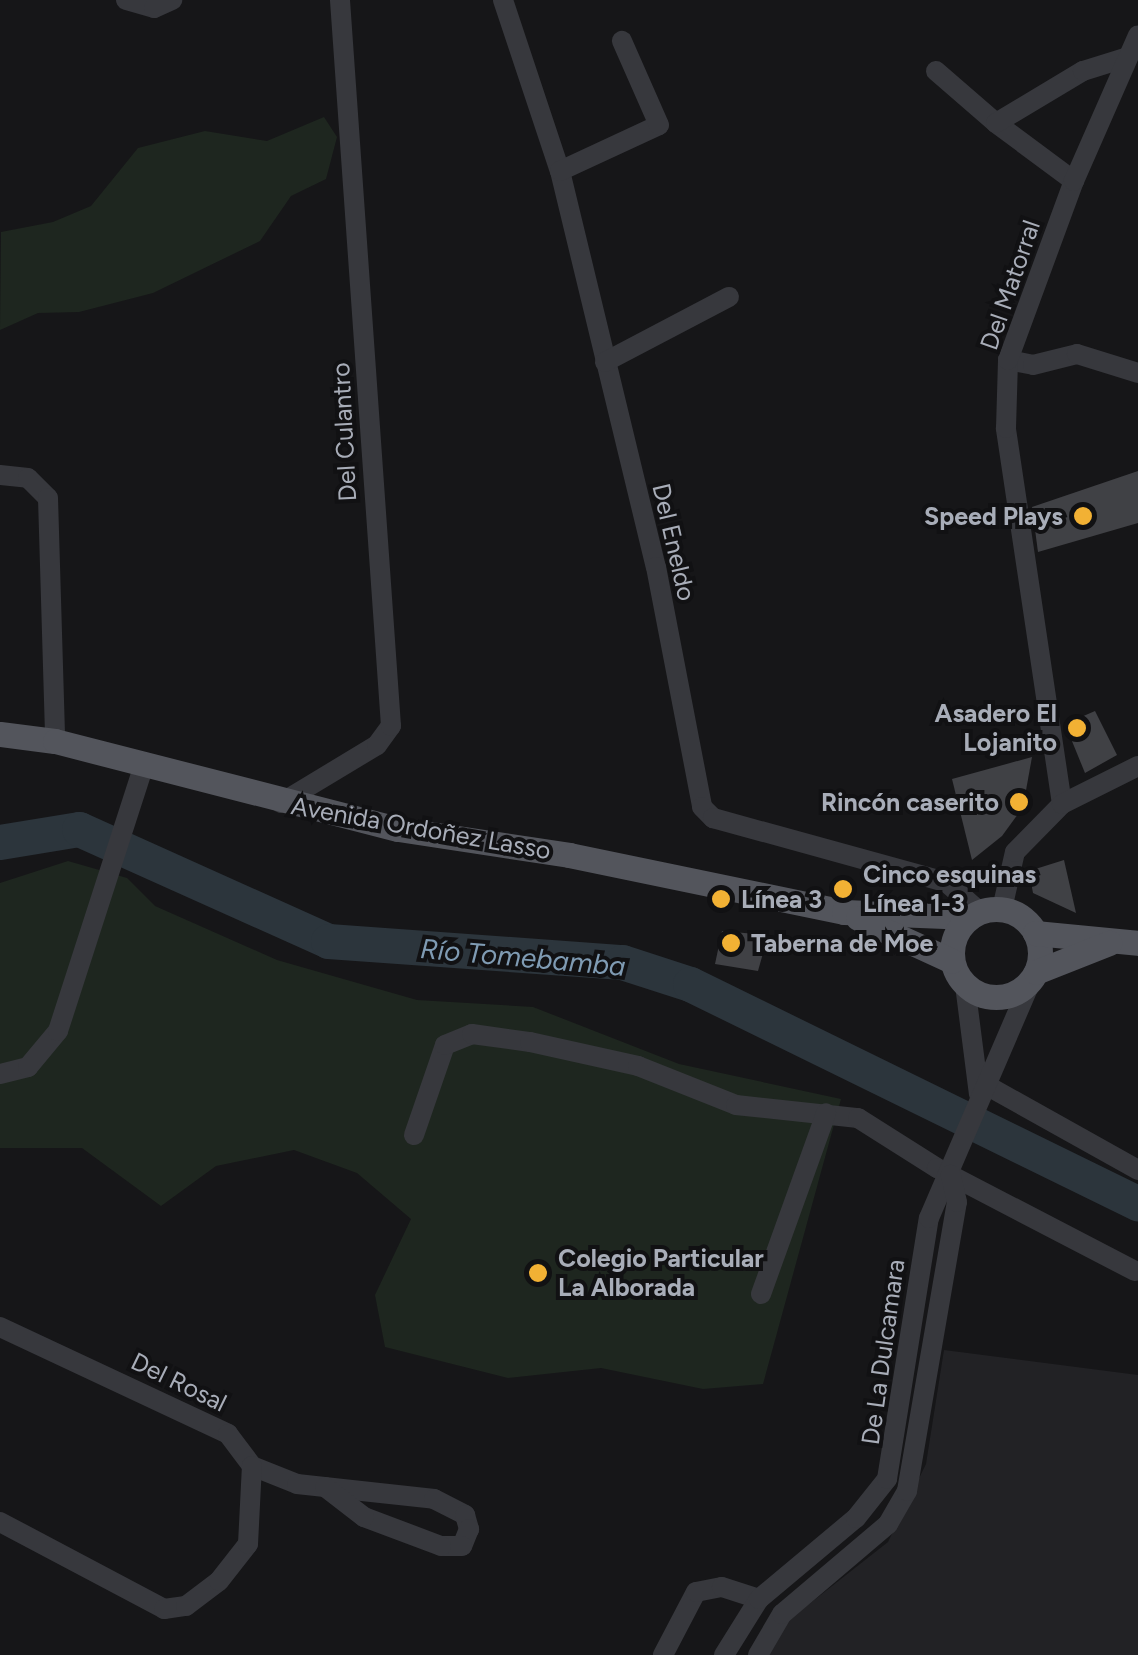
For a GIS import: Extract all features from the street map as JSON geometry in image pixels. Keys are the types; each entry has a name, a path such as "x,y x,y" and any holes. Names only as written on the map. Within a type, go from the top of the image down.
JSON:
{"main road":[{"name":"Avenida Ordoñez Lasso","path":"0,734 55,741 281,803 844,912 984,913"},
{"name":"Avenida Ordoñez Lasso","path":"844,912 952,961"},
{"path":"1109,943 999,997 965,985 952,961 955,936 984,913 1035,932 1138,944"},
{"path":"1033,977 1035,932"}],"street":[{"path":"126,0 154,8 172,0"},
{"name":"Del Culantro","path":"281,803 377,745 391,726 340,0"},
{"name":"Del Eneldo","path":"503,0 560,171 656,568 702,807 713,818 946,882 984,913"},
{"name":"Del Matorral","path":"1062,804 1006,428 1008,360 1074,180 1138,35"},
{"path":"560,171 660,125 622,41"},
{"path":"996,124 1083,71 1128,58"},
{"path":"936,71 996,124 1074,180"},
{"path":"605,362 730,297"},
{"path":"1008,360 1032,364 1078,354 1138,373"},
{"path":"0,475 28,478 48,498 55,741"},
{"path":"0,1074 28,1067 58,1030 76,987 100,890 144,764"},
{"path":"984,913 1007,865 1062,804 1138,766"},
{"name":"De La Dulcamara","path":"724,1655 759,1599 856,1518 887,1479 929,1218 953,1170 981,1093 1033,977"},
{"name":"De La Dulcamara","path":"965,985 981,1093"},
{"path":"414,1135 445,1046 472,1034 611,1058 736,1105 870,1122 1135,1271"},
{"path":"981,1093 1138,1170"},
{"path":"761,1294 826,1114"},
{"name":"De La Dulcamara","path":"758,1655 782,1614 888,1524 907,1492 957,1202 953,1170"},
{"name":"Del Rosal","path":"0,1327 228,1434 252,1466"},
{"path":"0,1522 164,1609 186,1606 219,1581 248,1544 252,1466 325,1487 434,1499 465,1516 469,1530 462,1546 441,1546 364,1517 325,1487"},
{"path":"663,1655 696,1592 722,1586 759,1599"}],"shaded area":[{"path":"324,117 337,137 326,179 291,196 260,241 153,293 79,312 38,313 0,330 1,232 53,222 91,206 138,148 205,131 267,141"},
{"path":"68,861 127,878 155,906 277,960 417,1000 533,1007 679,1064 841,1099 763,1384 703,1389 601,1368 508,1378 385,1347 375,1295 411,1219 357,1173 294,1150 216,1166 161,1206 82,1148 0,1148 0,883"},
{"path":"944,1350 1138,1375 1138,1655 768,1655 785,1623 888,1542 926,1464"}],"building":[{"name":"Speed Plays","path":"1138,471 1138,523 1038,552 1032,507"},
{"path":"1095,711 1117,755 1085,773 1065,724"},
{"path":"1032,757 1023,807 1002,836 972,860 952,779"},
{"path":"1064,860 1076,913 1033,893 1029,871"},
{"path":"722,931 768,935 758,971 715,964"}],"waterway":[{"name":"Río Tomebamba","path":"0,842 79,829 328,941 622,962 690,984 1138,1203"}],"place":[{"name":"Speed Plays","path":"1083,516"},
{"name":"Asadero El Lojanito","path":"1077,728"},
{"name":"Rincón caserito","path":"1019,802"},
{"name":"Cinco esquinas Línea 1-3","path":"843,889"},
{"name":"Línea 3","path":"721,899"},
{"name":"Taberna de Moe","path":"731,943"},
{"name":"Colegio Particular La Alborada","path":"538,1273"}]}
